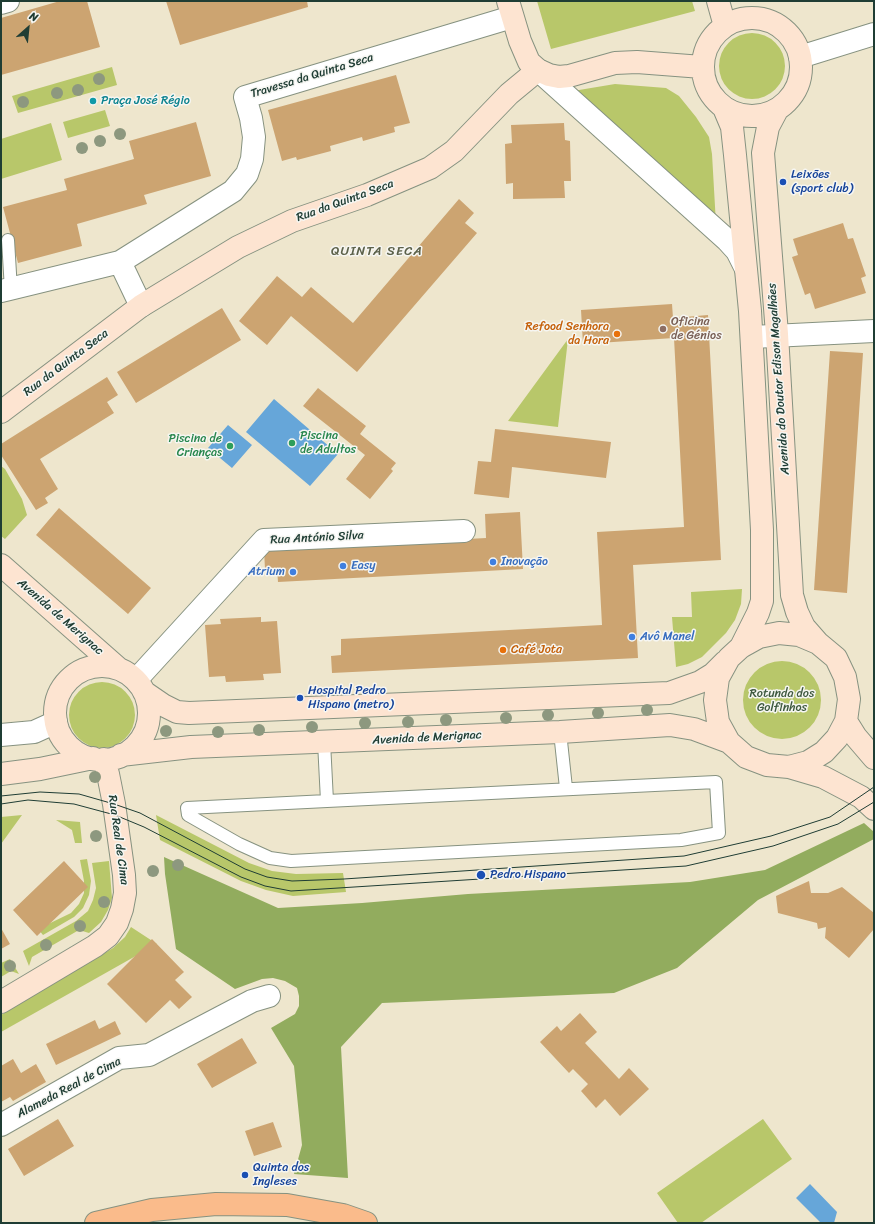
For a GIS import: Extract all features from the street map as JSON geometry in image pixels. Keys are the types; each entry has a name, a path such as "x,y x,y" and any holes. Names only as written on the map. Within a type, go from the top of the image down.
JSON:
{"main road":[{"path":"96,1223 152,1210 216,1204 287,1205 343,1215 366,1223"}],"street":[{"path":"1,3 8,1"},
{"path":"718,1 725,26"},
{"name":"Avenida do Doutor Edison Magalhães","path":"510,9 529,62 727,240 737,251 745,267"},
{"name":"Travessa da Quinta Seca","path":"120,262 233,191 247,174 252,159 254,137 251,118 245,97 510,9"},
{"name":"Avenida do Doutor Edison Magalhães","path":"754,10 785,31 793,41 800,57 801,74 797,88 789,100 776,110 765,115 750,117 737,114 724,108 713,97 705,84 702,67 704,54 711,40 725,26 741,19 754,10"},
{"path":"800,57 874,34"},
{"path":"538,70 559,77 569,76 615,63 656,63 702,67"},
{"name":"Rua da Quinta Seca","path":"1,412 141,306 238,246 292,220 367,195 430,168 454,151 508,94 538,70"},
{"name":"Avenida do Doutor Edison Magalhães","path":"724,108 732,127 752,337 760,477 763,582 762,601 758,613 718,678 715,700 718,722 729,742 746,757 766,765 789,767 808,762 824,752 837,738 846,720 849,699 845,677 836,658 818,644 799,635 778,633 759,637 735,652"},
{"name":"Avenida do Doutor Edison Magalhães","path":"776,110 768,127 763,153 777,334 792,595 797,612 804,627 818,644"},
{"path":"6,291 120,262 141,306"},
{"path":"752,337 777,334 874,331"},
{"name":"Rua António Silva","path":"133,680 264,540 464,531"},
{"name":"Avenida de Merignac","path":"1,565 133,680 163,705 177,712 190,713 669,693 700,682 713,674 735,652"},
{"path":"90,667 133,680 149,706 148,722 143,736 134,747 106,758 80,754 69,746 61,735 56,722 55,709 58,695 66,683 77,673 90,667"},
{"path":"846,720 856,737 874,758"},
{"path":"1,735 34,732 56,722"},
{"name":"Avenida de Merignac","path":"1,774 191,747 560,732 670,725 694,729 729,742"},
{"name":"Rua Real de Cima","path":"1,1002 95,946 108,936 117,923 125,893 124,876 106,758"},
{"path":"789,767 822,777 861,797 874,809"},
{"name":"Alameda Real de Cima","path":"1,1125 119,1058 149,1055 252,1001 269,996"}],"lane":[{"path":"6,291 8,240"},
{"path":"560,732 566,788"},
{"path":"324,742 327,801"},
{"path":"716,782 719,833 681,840 291,861 270,858 239,844 193,819 188,815 187,808 327,801 566,788 716,782"}],"green space":[{"path":"537,1 692,1 695,11 551,49"},
{"path":"752,33 765,36 775,43 782,53 785,66 782,79 775,89 765,96 752,99 739,96 729,89 722,79 719,66 722,53 729,43 739,36"},
{"path":"112,67 117,85 18,113 12,96"},
{"path":"615,84 666,88 679,96 696,117 709,137 712,154 716,224 573,91"},
{"path":"105,110 110,126 68,138 63,122"},
{"path":"51,123 62,160 1,179 1,139"},
{"path":"568,339 558,427 508,421"},
{"path":"1,466 5,469 22,499 27,515 5,539 1,536"},
{"path":"742,589 741,604 735,620 726,633 702,657 688,664 676,667 672,617 692,617 691,592"},
{"name":"Rotunda dos Golfinhos","path":"782,661 797,664 810,672 818,685 821,700 818,715 810,728 797,736 782,739 767,736 754,728 746,715 743,700 746,685 754,672 767,664"},
{"path":"102,682 115,684 125,692 133,702 135,715 133,728 125,738 115,746 102,748 89,746 79,738 71,728 69,715 71,702 79,692 89,684"},
{"path":"22,815 1,844 1,817"},
{"path":"156,815 249,863 272,871 296,874 343,873 346,892 293,896 266,890 241,881 160,840"},
{"path":"56,820 80,822 82,843 75,843 72,830"},
{"path":"864,823 874,832 874,839 758,900 677,968 614,993 382,1003 341,1047 348,1178 294,1174 302,1145 294,1066 271,1028 295,1014 299,1006 297,988 285,981 273,978 262,979 235,989 176,949 165,874 164,857 278,908 468,894 690,882 765,870"},
{"path":"87,859 91,881 89,895 83,908 74,917 43,935 38,929 71,913 79,904 84,893 84,881 80,860"},
{"path":"109,861 112,898 108,910 101,922 89,933 79,930 32,957 29,966 23,951 76,921 88,911 96,888 92,863"},
{"path":"131,927 157,944 1,1032 1,1015 113,948 125,937"},
{"path":"10,959 19,974 11,971 1,977 1,963"},
{"path":"763,1119 792,1159 701,1223 678,1223 657,1193"}],"water":[{"name":"Piscina de Adultos","path":"274,399 338,454 310,486 246,432"},
{"name":"Piscina de Crianças","path":"228,425 252,445 232,468 208,448"},
{"path":"810,1184 837,1212 834,1223 821,1223 796,1198"}],"building":[{"path":"60,1 87,1 100,47 1,75 1,18"},
{"path":"166,1 307,1 308,7 180,45"},
{"path":"396,75 410,123 394,127 395,132 363,141 362,137 330,146 331,151 297,160 296,157 282,161 268,110"},
{"path":"196,122 211,176 144,195 147,204 77,224 82,246 18,263 3,207 67,190 64,179 134,159 129,141"},
{"path":"564,123 565,140 570,141 571,181 564,181 565,198 513,199 513,183 506,184 505,144 512,143 511,125"},
{"path":"459,199 474,213 465,223 477,233 357,372 291,316 267,345 239,321 277,276 302,297 311,287 353,323"},
{"path":"843,223 848,239 853,238 866,276 861,278 866,293 815,309 810,293 805,295 792,257 798,255 793,239"},
{"path":"672,304 673,318 708,315 721,560 633,565 638,658 332,673 331,656 341,655 341,639 602,625 597,532 684,527 674,338 583,344 581,310"},
{"path":"222,308 241,340 136,403 117,372"},
{"path":"830,351 863,353 847,593 814,590"},
{"path":"107,377 118,395 107,402 114,413 40,459 58,489 45,498 48,503 36,510 1,455 1,444"},
{"path":"318,388 366,426 360,434 396,463 391,469 393,471 370,499 346,479 365,455 303,406"},
{"path":"495,429 611,442 606,478 512,467 509,498 474,494 478,461 491,462"},
{"path":"59,508 151,588 128,614 36,535"},
{"path":"520,512 523,569 278,582 277,568 265,569 264,550 486,538 485,514"},
{"path":"261,617 261,622 277,621 281,673 263,674 264,680 226,682 225,676 209,677 205,625 221,624 220,619"},
{"path":"64,861 88,887 37,936 13,910"},
{"path":"809,881 811,893 828,893 842,887 874,913 874,929 849,958 825,938 826,927 818,929 817,923 778,913 776,896"},
{"path":"1,928 10,944 1,949"},
{"path":"152,939 184,972 175,980 192,997 179,1009 170,1000 146,1023 107,984"},
{"path":"580,1013 597,1032 585,1043 619,1079 629,1068 649,1089 620,1116 605,1099 596,1108 581,1091 588,1084 573,1069 569,1073 540,1042 557,1026 561,1031"},
{"path":"95,1020 99,1029 115,1021 121,1034 56,1065 46,1044"},
{"path":"242,1038 257,1063 212,1088 197,1064"},
{"path":"13,1059 21,1073 36,1064 46,1082 13,1101 10,1097 1,1102 1,1066"},
{"path":"58,1119 74,1146 24,1176 8,1149"},
{"path":"273,1122 282,1147 254,1156 245,1131"}],"tram line":[{"path":"1,796 40,792 79,794 114,804 140,813 245,869 267,877 292,881 344,879 684,856 771,836 830,817 874,787"},
{"path":"1,804 28,800 74,804 115,815 144,827 241,877 265,886 291,891 686,866 773,846 838,824 874,802"}],"place":[{"name":"Praça José Régio","path":"93,101"},
{"name":"Leixões (sport club)","path":"783,182"},
{"name":"Oficina de Génios","path":"663,329"},
{"name":"Refood Senhora da Hora","path":"617,334"},
{"name":"Piscina de Adultos","path":"292,443"},
{"name":"Piscina de Crianças","path":"230,446"},
{"name":"Inovação","path":"493,562"},
{"name":"Easy","path":"343,566"},
{"name":"Atrium","path":"293,572"},
{"name":"Avô Manel","path":"632,637"},
{"name":"Café Jota","path":"503,650"},
{"name":"Hospital Pedro Hispano (metro)","path":"300,698"},
{"name":"Pedro Hispano","path":"481,875"},
{"name":"Quinta dos Ingleses","path":"245,1175"}],"district":[{"name":"QUINTA SECA","path":"377,252"}]}
